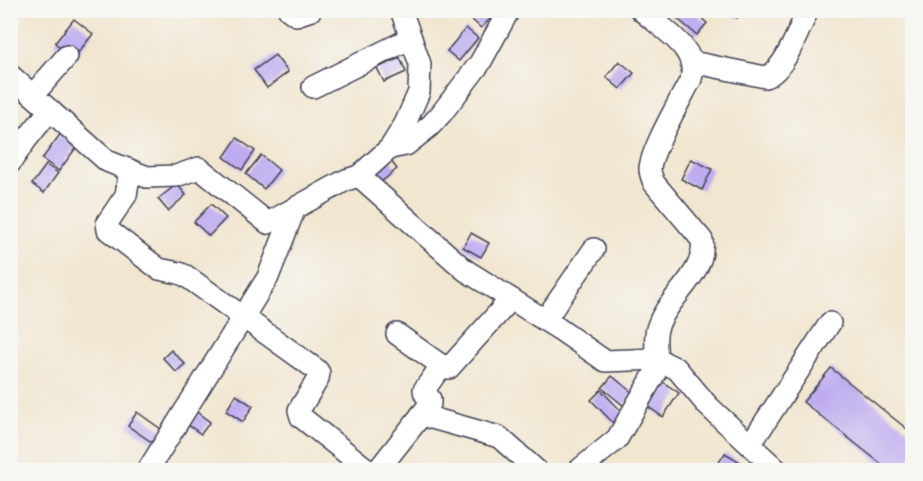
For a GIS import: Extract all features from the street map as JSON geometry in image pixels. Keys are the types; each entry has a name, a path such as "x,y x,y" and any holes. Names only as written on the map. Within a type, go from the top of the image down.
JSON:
{"street":[{"path":"289,10 296,15 311,10"},
{"path":"10,75 107,161 147,177 176,176 199,168 268,223 346,180 359,176 390,148 405,124 419,92 420,64 401,10"},
{"path":"390,148 406,145 441,114 480,63 509,10"},
{"path":"579,471 616,439 659,360 656,341 658,324 694,272 703,250 702,240 650,176 654,154 691,79 692,62 679,43 641,10"},
{"path":"692,62 765,77 771,75 783,62 808,10"},
{"path":"314,87 411,38"},
{"path":"33,95 67,56"},
{"path":"10,164 50,110"},
{"path":"130,170 126,195 107,223 108,230 159,269 186,276 317,369 318,379 299,410 299,414 368,471"},
{"path":"359,176 465,270 605,361 659,360 677,369 708,406 773,469"},
{"path":"148,471 268,277 295,208"},
{"path":"545,320 594,249"},
{"path":"397,334 446,368 451,367 511,299"},
{"path":"750,445 830,323"},
{"path":"378,471 431,402 424,390 442,365"},
{"path":"421,414 499,437 536,471"}],"building":[{"path":"475,10 499,10 481,28 469,17"},
{"path":"679,10 692,10 707,23 697,35 674,16"},
{"path":"723,10 742,10 737,18"},
{"path":"74,19 93,34 73,59 55,43"},
{"path":"466,28 478,38 459,61 447,51"},
{"path":"275,55 288,72 267,88 254,70"},
{"path":"400,58 406,72 384,82 377,68"},
{"path":"619,61 634,73 620,89 606,77"},
{"path":"61,133 78,145 59,171 42,159"},
{"path":"237,138 255,151 242,170 224,157"},
{"path":"261,155 279,170 264,189 246,174"},
{"path":"387,156 397,169 380,183 369,170"},
{"path":"691,159 712,169 702,190 681,179"},
{"path":"46,165 58,173 44,193 32,184"},
{"path":"177,184 186,195 168,211 158,199"},
{"path":"211,204 226,218 209,236 194,222"},
{"path":"471,233 489,243 481,257 463,247"},
{"path":"171,350 185,364 176,372 163,358"},
{"path":"831,368 912,433 912,456 901,470 889,470 803,402"},
{"path":"612,376 634,394 624,406 602,388"},
{"path":"660,380 679,393 663,417 644,404"},
{"path":"601,390 624,414 614,424 591,400"},
{"path":"236,395 253,406 243,422 226,411"},
{"path":"194,410 210,422 201,434 184,422"},
{"path":"137,412 165,432 156,445 128,426"},
{"path":"725,453 740,462 734,470 714,470"}]}
